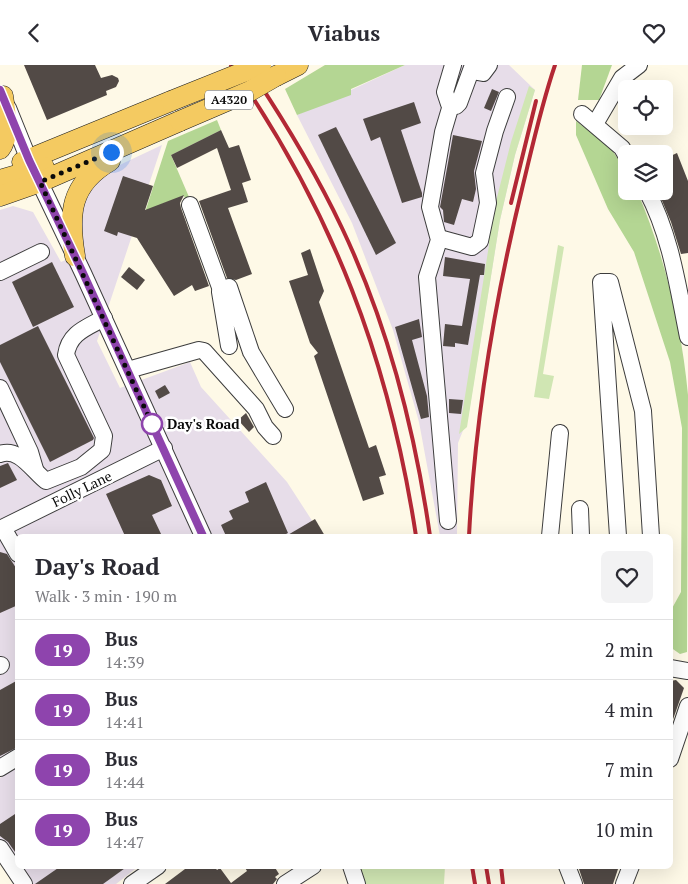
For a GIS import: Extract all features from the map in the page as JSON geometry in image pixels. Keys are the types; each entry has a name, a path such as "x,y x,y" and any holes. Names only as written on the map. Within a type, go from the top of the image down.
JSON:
{"main road":[{"name":"A4320","path":"0,195 34,171 171,101 269,71 298,65"},
{"name":"A4320","path":"0,180 146,137 250,91 269,71"},
{"path":"0,149 4,144 6,125 2,93"},
{"name":"A4320","path":"0,168 34,171 163,120 180,121"},
{"path":"75,256 71,221 75,198 83,182 109,162 135,150 146,137"}],"street":[{"path":"448,521 427,278 439,238 430,207 444,125 451,105 445,93 453,65"},
{"path":"451,105 459,104 472,68 484,73 489,65"},
{"path":"618,145 588,119 622,78 639,65"},
{"path":"2,93 34,171 104,318 202,534"},
{"path":"439,238 472,247 480,241 488,203 484,173 506,97"},
{"path":"651,200 661,225 674,268 688,337"},
{"path":"190,205 221,290 223,318 229,346"},
{"path":"0,271 41,252"},
{"path":"618,534 601,282 610,282 643,411 651,534"},
{"path":"221,290 229,287 246,339 258,366 285,409"},
{"path":"0,454 6,452 17,454 46,481 81,467 102,450 104,436 66,355 67,344 76,335 104,318"},
{"path":"208,355 246,339"},
{"path":"128,370 200,350 208,355 256,409 264,425 273,436"},
{"path":"0,388 30,452 36,473"},
{"path":"550,534 560,433"},
{"name":"Folly Lane","path":"2,529 164,449"},
{"path":"580,509 581,534"},
{"path":"2,529 15,549"},
{"path":"673,750 688,705"},
{"path":"0,768 15,759"},
{"path":"0,848 24,884"},
{"path":"132,884 154,869"},
{"path":"285,884 308,869"},
{"path":"352,869 357,884"},
{"path":"568,869 574,884"},
{"path":"624,884 630,869"}],"shaded area":[{"path":"405,65 509,65 535,90 515,155 500,220 468,418 458,443 457,534 440,534 419,422 393,330 352,223 297,115"},
{"path":"162,145 97,341 120,388 190,362 201,387 287,482 321,534 15,534 15,750 0,760 0,210 13,206 33,212 61,262 85,252 77,227 77,209 91,185 109,170"},
{"path":"15,767 15,869 135,869 116,884 20,884 0,855 0,778"}],"green space":[{"path":"325,65 405,65 351,89 351,95 297,115 285,89"},
{"path":"582,65 612,65 599,100 578,100"},
{"path":"529,86 535,90 515,155 500,220 467,427 459,434 489,245 488,233 511,142"},
{"path":"217,120 221,130 171,155 192,204 188,205 184,196 162,204 137,237 168,141"},
{"path":"576,121 610,147 618,159 618,200 641,200 656,240 676,317 688,395 687,652 680,654 673,649 673,607 681,592 682,428 670,362 634,252 608,209 576,135"},
{"path":"558,245 564,247 543,374 554,376 549,399 534,397"},
{"path":"358,869 445,869 444,884 363,884"}],"building":[{"path":"24,65 95,65 101,78 112,75 118,78 119,81 116,87 106,91 107,95 47,120"},
{"path":"492,89 499,92 491,111 484,108"},
{"path":"414,102 421,123 401,130 422,197 402,203 380,137 371,141 363,119"},
{"path":"336,127 396,243 376,255 318,135"},
{"path":"221,130 229,148 239,145 251,180 242,183 248,202 228,208 252,274 236,280 227,278 199,201 231,190 217,148 177,168 171,155"},
{"path":"453,135 482,141 474,171 476,189 473,202 462,199 454,225 444,222 443,210 440,207"},
{"path":"677,153 688,181 688,253 681,254 662,200 673,200 673,155"},
{"path":"123,176 153,186 145,210 184,195 180,203 181,208 209,286 195,291 192,285 174,296 137,238 118,232 117,236 104,231"},
{"path":"310,249 324,291 319,302 369,448 376,445 386,475 379,477 384,494 363,501 314,356 318,353 310,343 289,281 308,275 301,253"},
{"path":"445,257 485,264 484,275 480,275 468,345 455,343 455,347 443,346 445,324 462,326 470,279 443,276"},
{"path":"52,262 74,307 33,327 12,282"},
{"path":"129,267 145,280 137,290 121,277"},
{"path":"419,319 422,337 412,340 427,396 429,417 421,419 395,327"},
{"path":"38,326 94,438 50,462 0,362 0,345"},
{"path":"165,385 170,393 159,399 155,391"},
{"path":"449,399 463,400 461,414 449,413"},
{"path":"246,413 254,427 249,432 238,420"},
{"path":"8,463 17,480 0,488 0,466"},
{"path":"149,475 161,480 172,506 152,515 161,534 124,534 106,494"},
{"path":"266,482 288,533 225,534 221,525 233,519 229,511 249,502 245,492"},
{"path":"315,519 324,534 289,534"},
{"path":"0,552 7,554 15,566 15,606 0,613"},
{"path":"673,680 676,680 684,688 673,719"},
{"path":"15,682 15,748 0,756 0,690"},
{"path":"15,814 15,852 8,842 0,836 0,824"},
{"path":"57,869 124,869 103,884 35,884"},
{"path":"185,869 221,869 231,883 247,871 246,869 276,869 279,874 275,877 277,879 273,884 165,884"},
{"path":"579,869 618,869 613,884 584,884"}],"railway":[{"path":"231,65 267,120 299,176 327,232 352,289 390,408 416,534"},
{"path":"247,65 285,124 321,186 342,228 373,302 398,379 408,418 430,534"},
{"path":"469,534 481,405 495,318 522,189 541,111 555,65"},
{"path":"511,203 536,101"},
{"path":"472,869 475,884"},
{"path":"486,869 489,884"},
{"path":"501,869 503,884"}],"bus line":[{"name":"19","path":"0,90 29,160 58,218 202,534"}],"place":[{"name":"Day's Road","path":"152,424"}],"route":[{"path":"111,152 40,182 152,424"}]}
